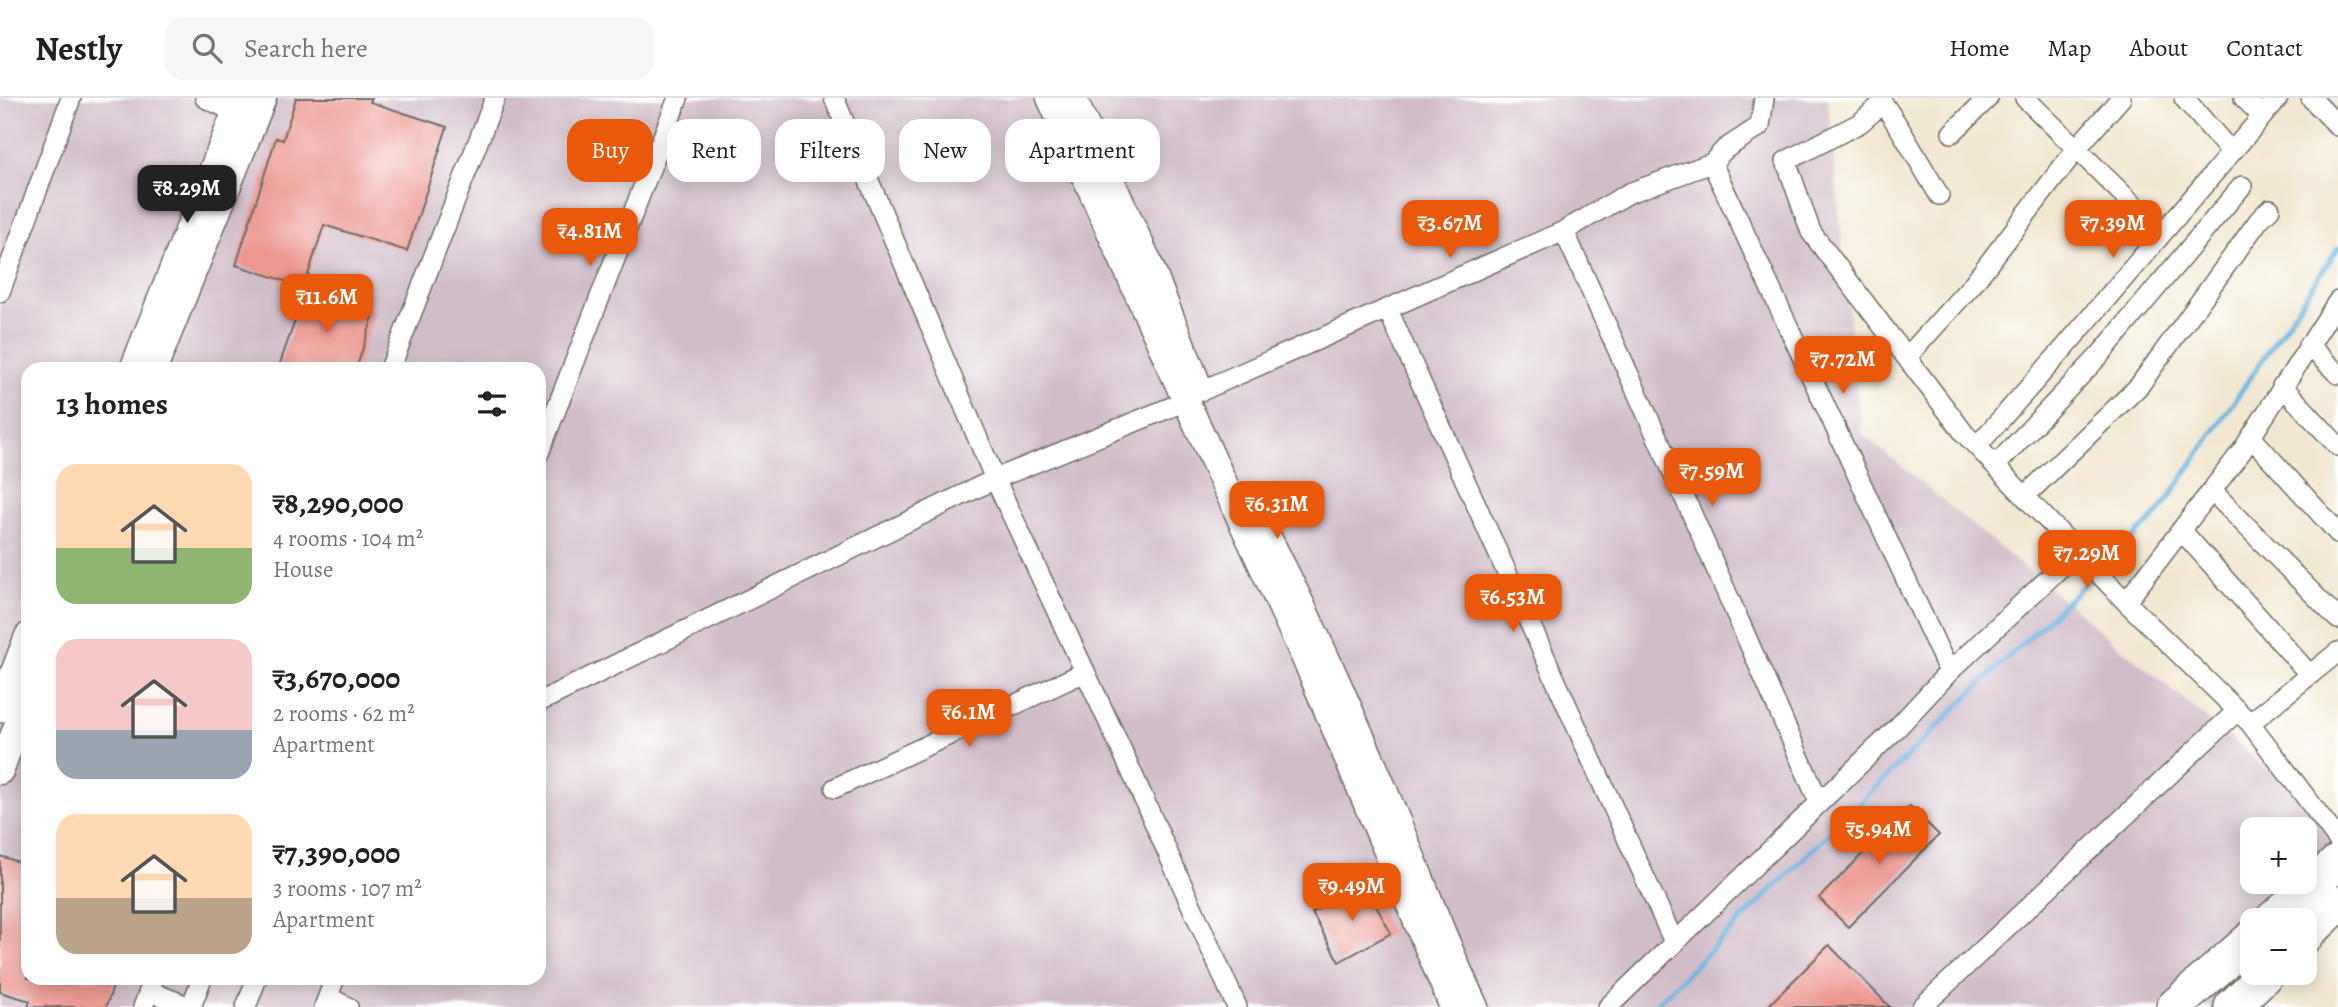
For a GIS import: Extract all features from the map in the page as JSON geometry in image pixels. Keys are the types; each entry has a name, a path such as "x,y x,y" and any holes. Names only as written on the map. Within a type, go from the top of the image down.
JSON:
{"highway":[{"path":"2286,908 2338,862"},
{"path":"2317,924 2338,904"},
{"path":"2174,1007 2240,949"},
{"path":"2232,1007 2255,985"}],"street":[{"path":"0,292 71,98"},
{"path":"205,98 248,106"},
{"path":"393,362 495,98"},
{"path":"546,435 678,98"},
{"path":"834,98 995,479 1124,752 1237,1007"},
{"path":"1050,98 1193,396 1453,1007"},
{"path":"1073,98 1148,261 1193,396 1281,562 1353,720 1475,1007"},
{"path":"546,699 995,479 1193,396 1564,231 1629,193 1712,163 1725,149 1760,126 1764,98"},
{"path":"1952,133 1988,98"},
{"path":"2025,98 2162,233"},
{"path":"1907,357 1972,285 2077,148 2122,98"},
{"path":"2184,98 2231,152"},
{"path":"2244,98 2262,116"},
{"path":"1977,446 2278,98"},
{"path":"2311,98 2338,126"},
{"path":"1939,195 1886,101 1860,123 1786,161 1811,232 1964,433 2126,602 2244,717 2338,840"},
{"path":"136,362 248,106"},
{"path":"157,362 248,106"},
{"path":"1712,163 1949,672"},
{"path":"1996,465 2099,356 2242,186"},
{"path":"2025,496 2139,386 2259,220 2270,209"},
{"path":"1564,231 1692,512 1819,802"},
{"path":"2126,602 2212,491 2338,301"},
{"path":"1388,310 1674,942"},
{"path":"2308,345 2338,374"},
{"path":"2283,386 2338,446"},
{"path":"2250,437 2338,533"},
{"path":"2212,491 2338,619"},
{"path":"2181,530 2309,675"},
{"path":"1608,1007 1898,727 1949,672 2078,551"},
{"path":"1922,1007 2244,717 2309,675 2338,652"},
{"path":"0,709 21,654"},
{"path":"835,788 1085,672"},
{"path":"0,771 21,736"},
{"path":"149,992 190,1007 199,985"},
{"path":"246,1007 254,985"},
{"path":"332,985 326,1002 348,1007"}],"shaded area":[{"path":"0,98 1828,98 1861,433 2338,827 2338,918 2317,918 2317,908 2240,908 2240,985 2251,985 2248,1007 0,1007"}],"building":[{"path":"296,98 372,98 370,102 447,127 407,251 324,225 304,287 236,265 276,138 283,140"},
{"path":"306,289 375,311 358,362 280,362"},
{"path":"1910,806 1939,835 1848,927 1819,898"},
{"path":"0,856 21,863 21,985 114,985 106,1007 28,1007 30,1001 0,992"},
{"path":"1364,884 1391,933 1339,962 1312,913"},
{"path":"1829,945 1890,1007 1767,1007"}],"waterway":[{"path":"1653,1007 1997,668 2158,514 2338,248"}]}
